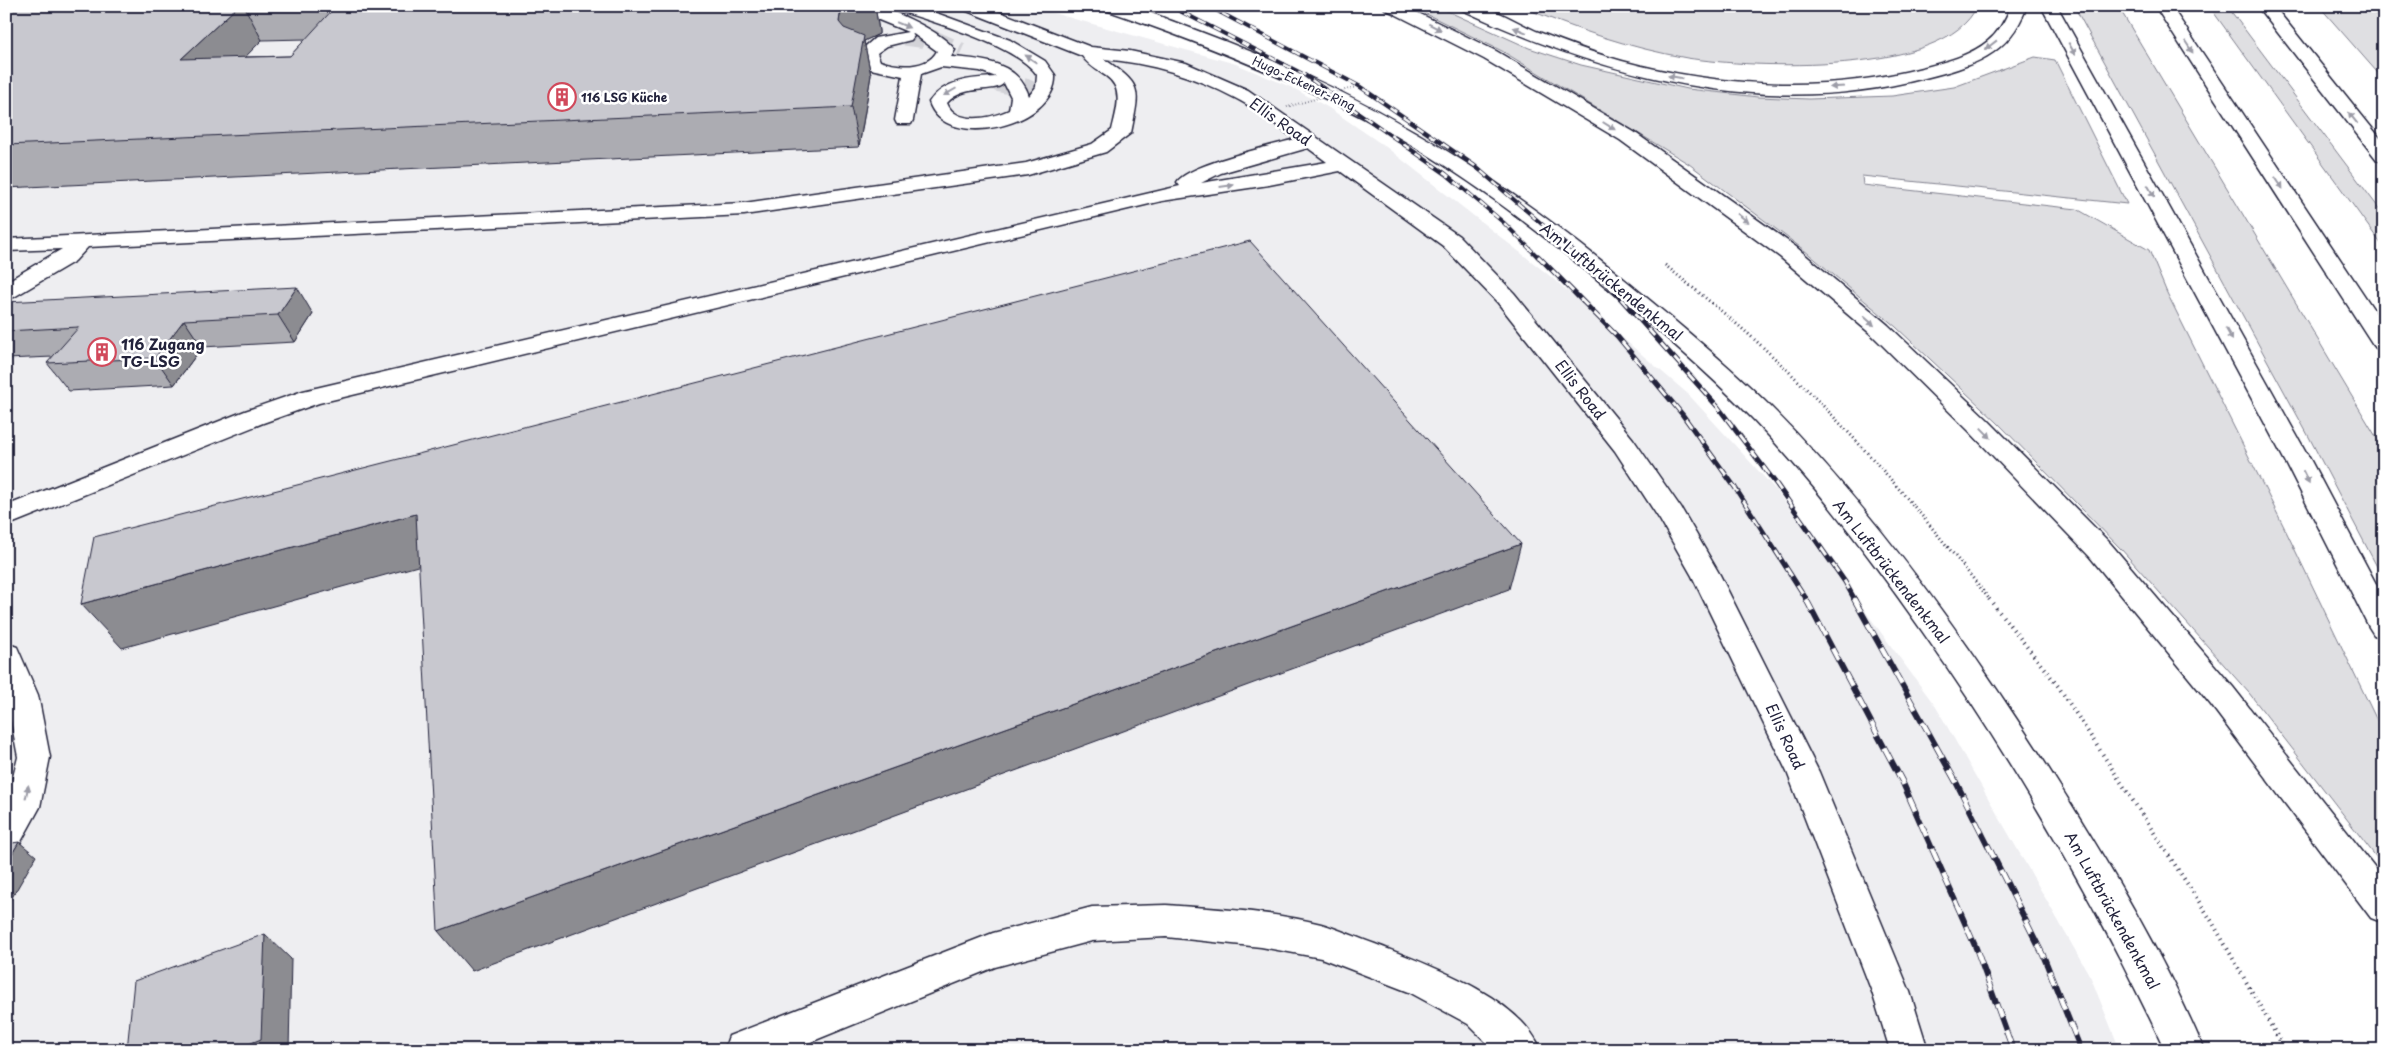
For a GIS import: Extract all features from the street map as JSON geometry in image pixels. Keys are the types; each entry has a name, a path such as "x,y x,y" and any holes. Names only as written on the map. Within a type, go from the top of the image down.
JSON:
{"main road":[{"path":"858,6 941,43 946,50 938,62"},
{"path":"900,6 943,20 1019,51 1037,64 1046,74 1046,86 1038,100 1018,113 997,121 980,123 962,122 946,116 939,109 938,102 944,94 952,89 973,83 996,82"},
{"name":"Ellis Road","path":"968,6 1036,30 1088,52 1155,61 1202,75 1267,110 1451,241 1506,298 1578,383 1624,444 1671,515 1706,576 1746,652 1803,772 1891,992 1909,1050"},
{"name":"Hugo-Eckener-Ring","path":"1109,6 1168,26 1297,77 1369,113 1488,184"},
{"path":"1391,6 1490,56 1626,136 1675,169 1788,252 1880,330 1978,425 2100,550 2222,696 2384,907"},
{"path":"1466,6 1519,30 1619,65 1742,86 1812,88 1893,81 1920,75 1976,57 1996,43 2019,6"},
{"path":"2049,6 2298,461 2384,627"},
{"path":"2163,6 2384,343"},
{"path":"2265,6 2384,156"},
{"path":"905,36 880,42 868,52 872,64 884,69 913,69 938,62 980,65 999,70 1020,91 1022,99 1018,113"},
{"path":"6,245 744,209 1028,169 1099,148 1121,133 1128,97 1120,77 1093,60 1088,52"},
{"path":"904,120 913,69"},
{"path":"1162,196 1214,169 1310,141"},
{"path":"6,517 254,416 312,397 1162,196 1343,165"},
{"name":"Am Luftbrückendenkmal","path":"1488,184 1646,306 1705,357 1763,414 1822,480 1884,557 1959,659 2047,793 2099,880 2156,988 2185,1050"},
{"path":"6,292 67,256 82,241"},
{"path":"6,654 22,695 34,757 24,807 6,836"},
{"path":"743,1050 993,950 1092,924 1166,921 1261,930 1322,941 1422,980 1481,1011 1522,1050"}],"path":[{"path":"1287,107 1359,86"}],"shaded area":[{"path":"6,6 1028,6 1236,64 1293,88 1329,108 1386,147 1550,276 1688,394 1775,489 1936,707 2091,978 2120,1050 6,1050"},
{"path":"1410,6 1436,6 1529,48 1581,65 1688,89 1758,97 1809,99 1892,96 1954,87 2035,57 2055,60 2127,204 1862,176 1863,185 2077,209 2149,250 2167,293 2284,527 2384,735 2384,867 2249,693 2121,549 1998,423 1896,327 1804,250 1689,164 1502,51"},
{"path":"1520,6 1977,6 1958,29 1928,45 1889,56 1845,62 1799,65 1717,62 1666,54 1602,37"},
{"path":"2074,6 2118,6 2384,450 2384,580 2309,437"},
{"path":"2209,6 2227,6 2384,215 2384,248"},
{"path":"2319,6 2367,6 2384,23 2384,80"}],"building":[{"name":"116 LSG Küche","path":"13,6 238,6 181,59 290,56 336,6 850,6 844,9 840,15 839,22 844,28 864,36 851,107 6,145 6,11"},
{"path":"1250,241 1521,544 438,931 416,514 81,604 94,537"},
{"path":"297,287 278,315 184,320 155,358 47,363 79,327 6,331 6,302"},
{"path":"19,842 6,864 6,844"},
{"path":"265,934 261,1039 234,1050 127,1050 134,981"}],"tunnel":[{"path":"905,36 934,40 961,52"},
{"path":"996,82 1025,88 1047,98"}],"railway":[{"path":"1170,6 1303,74 1446,174 1504,223 1539,258"},
{"path":"1208,6 1359,86 1475,166 1581,258"},
{"path":"1538,256 1617,336 1682,414 1734,486 1807,600"},
{"path":"1579,256 1596,271 1718,407 1777,485 1845,582 1855,600"},
{"path":"1806,599 1902,781 1976,948 2013,1050"},
{"path":"1854,599 1956,782 2043,955 2081,1050"}],"place":[{"name":"116 LSG Küche","path":"562,97"},
{"name":"116 Zugang TG-LSG","path":"102,352"}]}
